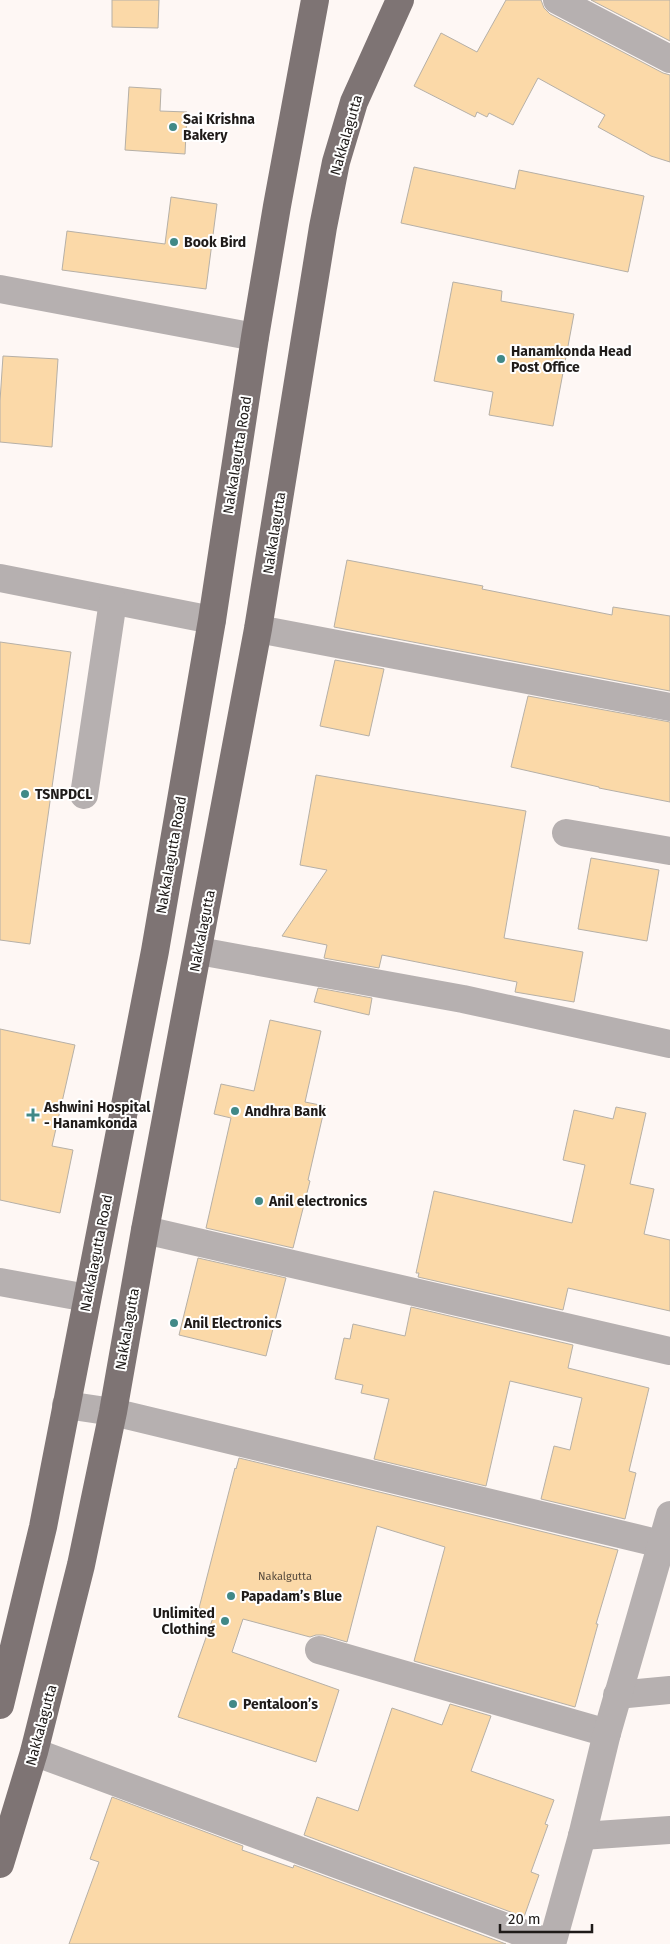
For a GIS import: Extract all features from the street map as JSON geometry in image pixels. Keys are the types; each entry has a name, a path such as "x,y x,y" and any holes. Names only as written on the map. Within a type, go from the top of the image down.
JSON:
{"main road":[{"name":"Nakkalagutta Road","path":"0,1704 43,1527 155,950 212,620 280,187 315,0"},
{"name":"Nakkalagutta","path":"0,1864 34,1752 81,1565 113,1412 145,1230 258,629 323,227 336,162 354,102 400,0"}],"street":[{"path":"558,0 670,59"},
{"path":"0,289 255,337"},
{"path":"0,578 212,620"},
{"path":"84,795 113,601"},
{"path":"258,629 670,707"},
{"path":"566,833 670,851"},
{"path":"199,950 463,999 670,1044"},
{"path":"145,1230 670,1351"},
{"path":"0,1282 87,1298"},
{"path":"66,1405 113,1412 662,1544"},
{"path":"34,1752 552,1944 582,1836 606,1733 670,1515"},
{"path":"319,1650 606,1733"},
{"path":"617,1695 670,1690"},
{"path":"582,1836 670,1830"}],"building":[{"path":"112,0 159,0 158,28 112,27"},
{"path":"506,0 541,0 544,8 550,14 670,75 670,162 651,156 598,127 605,115 538,78 513,125 489,113 487,117 477,112 475,117 414,86 441,33 477,52"},
{"path":"591,0 670,0 670,41"},
{"path":"129,87 161,89 160,111 187,112 185,154 125,150"},
{"path":"414,167 515,189 519,170 644,196 628,272 401,223"},
{"path":"171,197 217,204 206,289 62,270 67,231 165,244"},
{"path":"453,282 502,291 501,301 574,314 553,426 489,415 493,392 434,381"},
{"path":"3,356 58,359 52,447 0,442"},
{"path":"347,560 483,586 482,589 612,615 613,607 670,616 670,691 334,627"},
{"name":"TSNPDCL","path":"0,642 71,652 30,944 0,940"},
{"path":"335,660 384,669 369,736 320,726"},
{"path":"528,696 670,722 670,802 599,788 511,767"},
{"path":"316,775 526,811 504,938 583,952 574,1002 515,992 517,982 382,955 379,968 324,958 327,945 282,936 327,870 300,865"},
{"path":"591,858 659,870 647,941 578,929"},
{"path":"318,988 372,998 369,1015 314,1002"},
{"path":"270,1020 321,1031 305,1102 325,1106 308,1180 310,1181 293,1248 206,1228 231,1118 214,1114 221,1084 254,1091"},
{"path":"0,1029 75,1045 52,1146 73,1150 60,1213 0,1200"},
{"path":"616,1107 646,1113 630,1184 654,1189 644,1234 670,1240 670,1311 568,1288 563,1310 418,1277 419,1273 416,1273 434,1191 572,1223 585,1165 563,1160 574,1110 613,1119"},
{"path":"198,1258 286,1278 266,1356 179,1335"},
{"path":"411,1307 573,1345 568,1368 649,1388 629,1471 636,1473 625,1519 541,1499 554,1446 570,1450 582,1398 510,1381 486,1486 374,1459 389,1399 361,1393 363,1385 335,1379 344,1338 350,1339 353,1324 405,1336"},
{"path":"239,1458 618,1550 596,1624 598,1624 575,1707 414,1661 445,1547 377,1526 347,1642 323,1635 310,1637 243,1619 232,1652 339,1690 316,1762 178,1717 215,1612 199,1608"},
{"path":"450,1704 491,1716 471,1771 554,1800 545,1824 548,1825 531,1872 539,1875 524,1917 304,1835 317,1797 358,1811 392,1708 442,1725"},
{"path":"112,1797 243,1846 242,1850 293,1868 294,1865 506,1944 69,1944 99,1862 90,1859"}],"place":[{"name":"Sai Krishna Bakery","path":"173,127"},
{"name":"Book Bird","path":"174,242"},
{"name":"Hanamkonda Head Post Office","path":"501,359"},
{"name":"TSNPDCL","path":"25,794"},
{"name":"Andhra Bank","path":"235,1111"},
{"name":"Ashwini Hospital - Hanamkonda","path":"33,1115"},
{"name":"Anil electronics","path":"259,1201"},
{"name":"Anil Electronics","path":"174,1323"},
{"name":"Papadam’s Blue","path":"231,1596"},
{"name":"Unlimited Clothing","path":"225,1621"},
{"name":"Pentaloon’s","path":"233,1704"}]}
